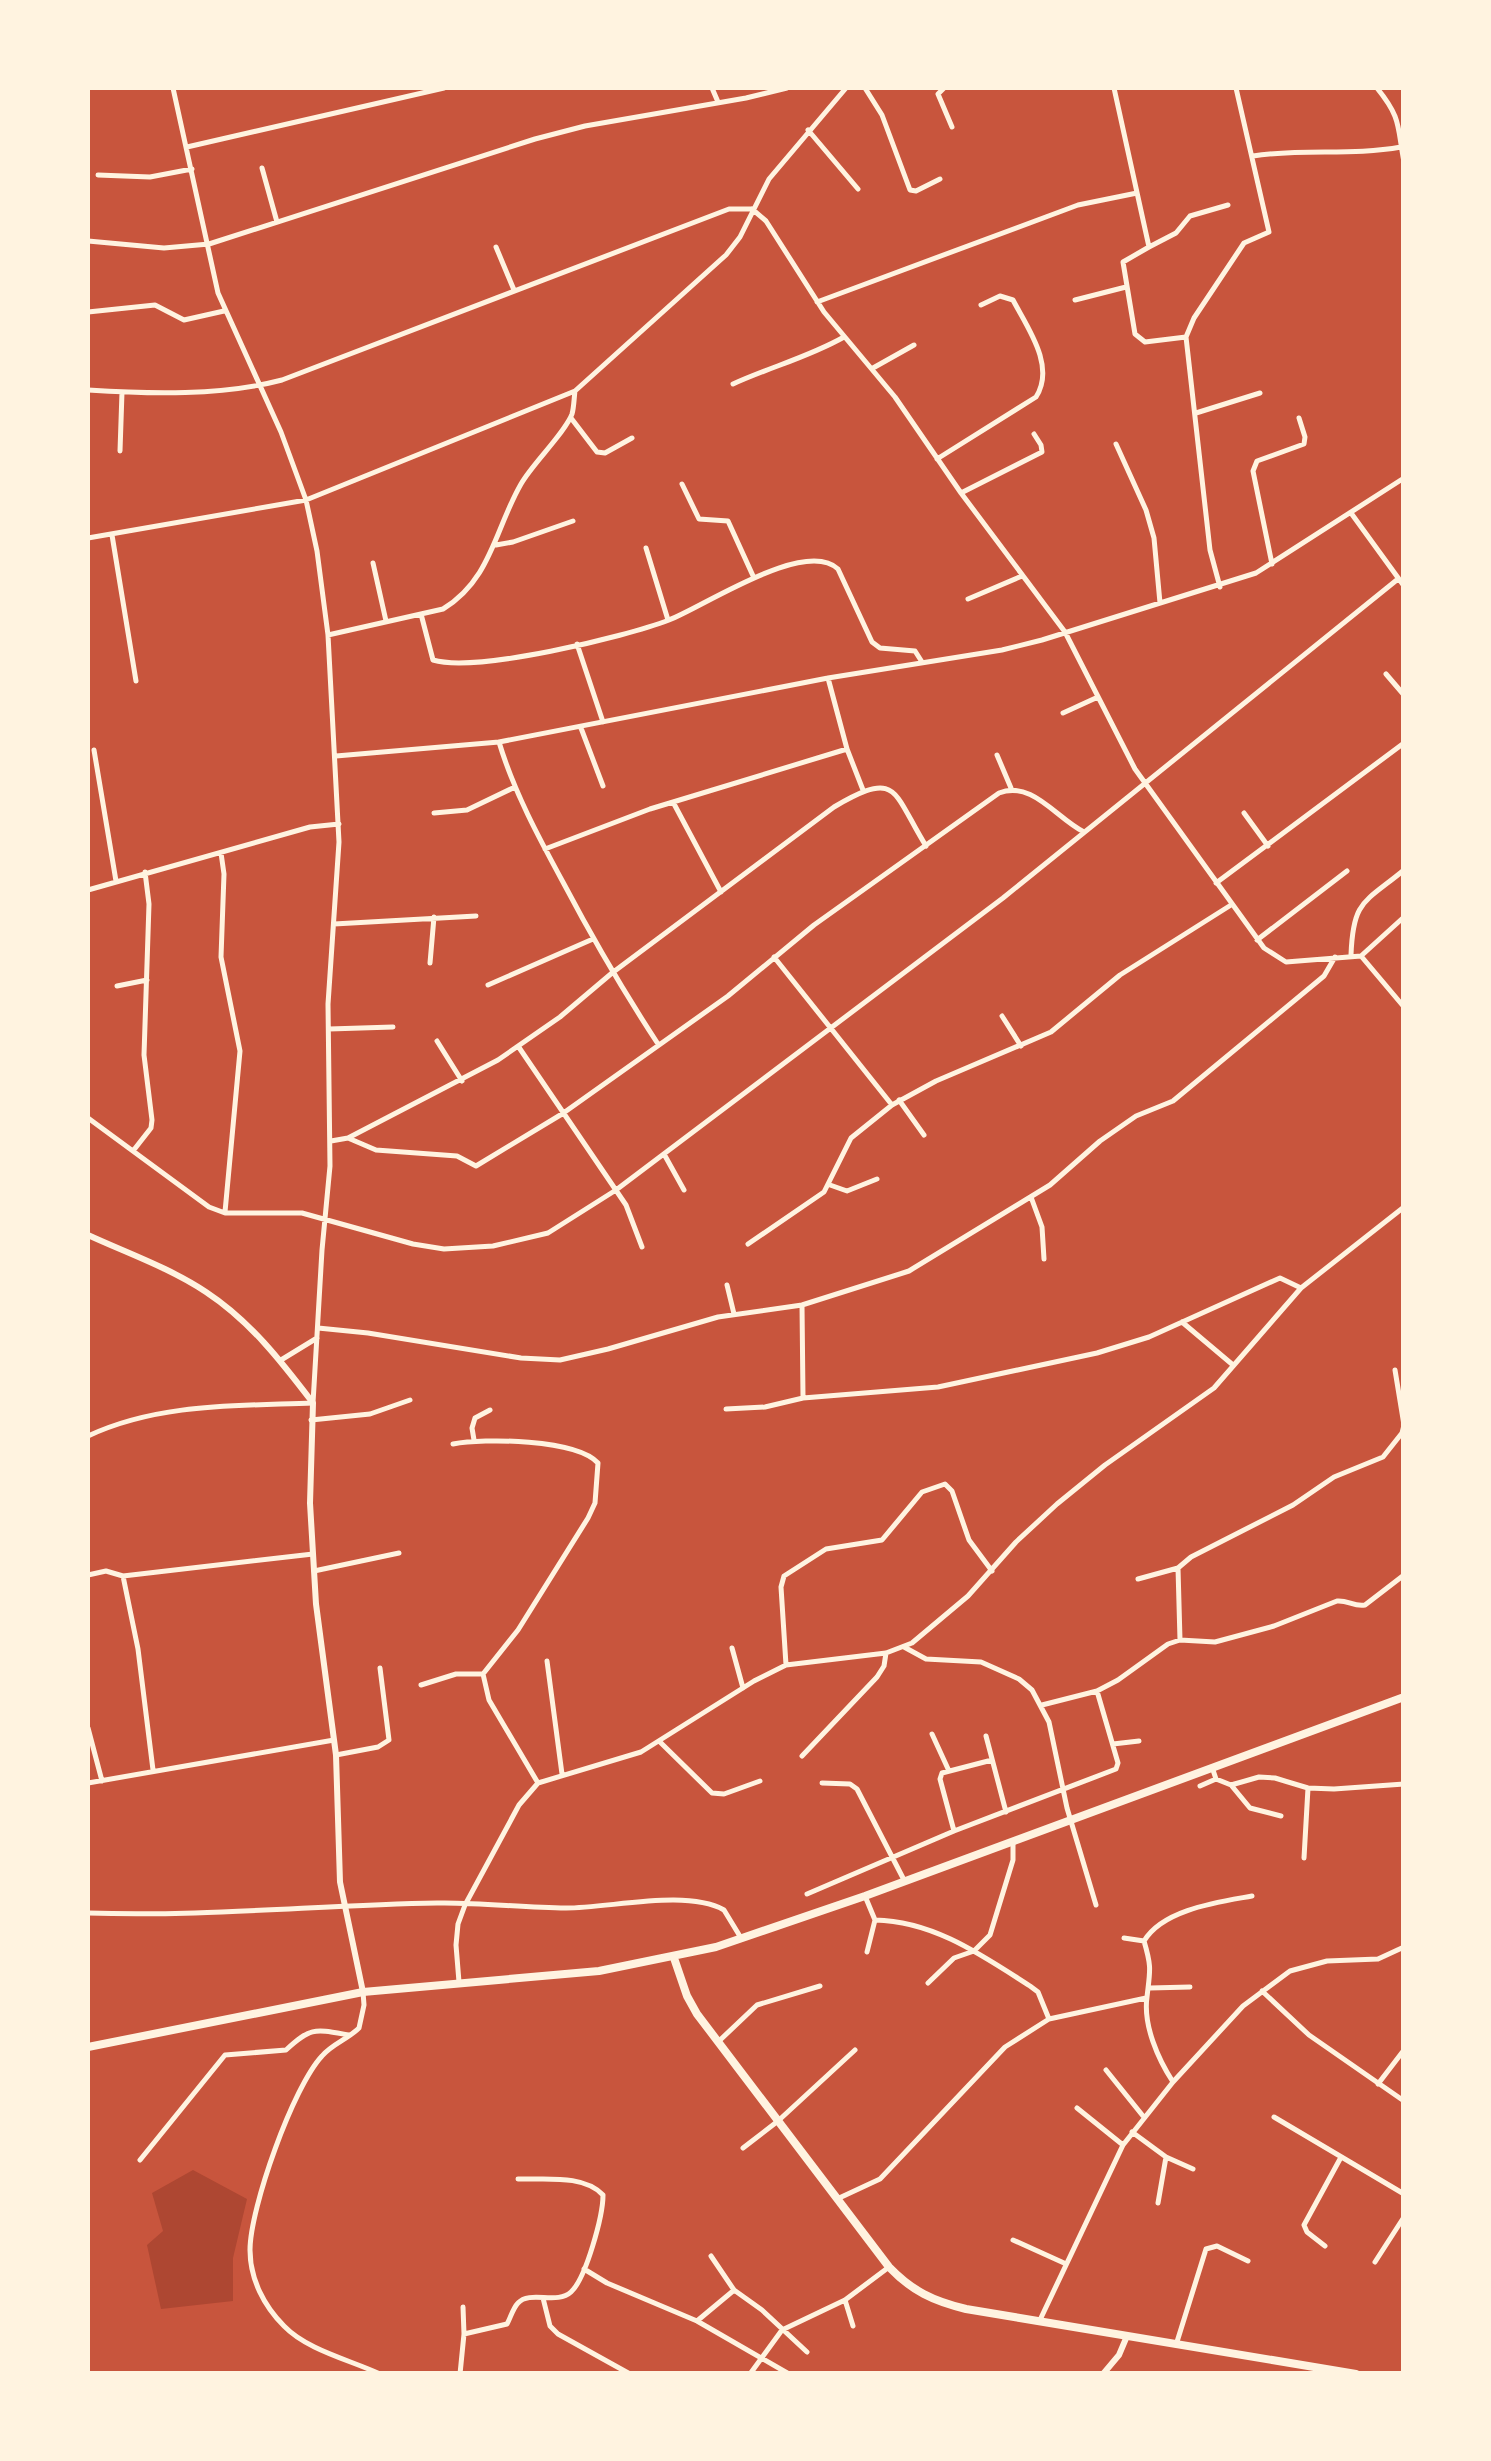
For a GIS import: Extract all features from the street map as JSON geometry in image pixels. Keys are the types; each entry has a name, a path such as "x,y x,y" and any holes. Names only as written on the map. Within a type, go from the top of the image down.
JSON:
{"main road":[{"path":"88,2047 363,1992 599,1971 674,1958 741,1940 866,1896 1404,1697"},
{"path":"674,1958 687,1996 718,2042 889,2266 929,2299 1039,2322 1356,2374"}],"street":[{"path":"173,88 225,310 295,465 306,500 328,634 336,756 338,824 328,1029 332,1141 311,1420 313,1554 336,1756 338,1855 344,1908 363,1992 363,2017 352,2035 320,2057 286,2119 251,2240 251,2257 254,2277 267,2305 289,2331 380,2374"},
{"path":"187,147 444,88"},
{"path":"712,88 718,102"},
{"path":"88,242 164,248 209,244 535,139 788,88"},
{"path":"88,538 306,500 576,391 726,255 769,179 846,88"},
{"path":"865,88 882,115 910,190 916,191 940,179"},
{"path":"944,88 938,94 939,101 952,127"},
{"path":"1114,88 1149,247"},
{"path":"1220,586 1210,550 1186,337 1194,318 1244,243 1269,232 1236,88"},
{"path":"1377,88 1400,117 1404,162"},
{"path":"808,130 858,189"},
{"path":"1253,156 1368,152 1401,146"},
{"path":"262,168 278,222"},
{"path":"98,175 150,176 192,169"},
{"path":"817,302 1078,205 1137,193"},
{"path":"1186,337 1139,340 1134,334 1123,262 1176,233 1190,216 1228,206"},
{"path":"88,390 260,386 330,364 730,209 752,209 773,231 817,302 873,368 1065,632 1145,784 1257,940 1270,954 1286,962 1361,956 1404,1006"},
{"path":"496,247 514,290"},
{"path":"1075,300 1126,287"},
{"path":"937,459 1036,396 1042,383 1038,349 1013,300 1000,296 981,304"},
{"path":"88,312 154,304 190,320 225,310"},
{"path":"733,384 782,362 823,350 844,338"},
{"path":"873,368 914,344"},
{"path":"328,634 443,609 458,600 474,583 496,545 522,482 570,418 576,391"},
{"path":"120,450 122,392"},
{"path":"1194,414 1260,394"},
{"path":"570,418 597,452 605,453 632,438"},
{"path":"1272,564 1253,471 1257,461 1304,444 1306,437 1300,418"},
{"path":"961,493 1042,452 1034,434"},
{"path":"1116,444 1146,510 1154,538 1160,603"},
{"path":"336,756 500,742 828,678 1002,650 1220,586 1272,564 1404,478"},
{"path":"682,484 699,519 728,521 754,578"},
{"path":"1352,513 1404,586"},
{"path":"496,545 573,521"},
{"path":"112,535 136,681"},
{"path":"646,548 668,620"},
{"path":"422,614 430,656 440,662 520,657 668,620 754,578 816,558 830,561 838,569 872,642 880,648 915,651 922,662"},
{"path":"373,563 386,621"},
{"path":"968,599 1022,576"},
{"path":"88,1118 192,1198 225,1213 302,1213 413,1244 444,1248 493,1246 548,1234 616,1190 1004,898 1398,579"},
{"path":"577,644 603,723"},
{"path":"1386,674 1404,694"},
{"path":"828,678 847,749 863,790"},
{"path":"1064,713 1098,696"},
{"path":"581,728 603,786"},
{"path":"500,742 515,788 545,849 612,973 658,1044"},
{"path":"1216,883 1404,744"},
{"path":"545,849 674,802 847,749"},
{"path":"94,750 116,882"},
{"path":"997,754 1011,788"},
{"path":"332,1141 348,1138 462,1081 518,1046 834,807 863,790 876,786 893,792 926,846"},
{"path":"434,813 467,810 515,788"},
{"path":"348,1138 376,1150 457,1156 476,1166 562,1114 728,996 774,957 999,793 1011,788 1033,794 1063,821 1084,832"},
{"path":"674,802 721,892"},
{"path":"1244,813 1268,846"},
{"path":"88,890 310,826 338,824"},
{"path":"221,853 221,957 240,1051 225,1213"},
{"path":"1257,940 1347,870"},
{"path":"1351,955 1357,909 1404,870"},
{"path":"133,1151 151,1128 144,1054 149,904 145,872"},
{"path":"748,1244 795,1215 830,1185 851,1138 899,1100 1062,1025 1120,975 1232,905"},
{"path":"333,924 476,916"},
{"path":"1361,956 1404,917"},
{"path":"430,963 434,918"},
{"path":"488,985 594,939"},
{"path":"774,957 892,1105"},
{"path":"318,1328 521,1358 560,1360 734,1314 802,1305 922,1265 1050,1185 1100,1141 1136,1116 1173,1100 1324,976 1335,957"},
{"path":"117,986 147,980"},
{"path":"1002,1016 1021,1046"},
{"path":"328,1029 394,1027"},
{"path":"437,1040 462,1081"},
{"path":"518,1046 616,1190 642,1247"},
{"path":"899,1100 924,1135"},
{"path":"664,1154 684,1190"},
{"path":"830,1185 847,1191 877,1179"},
{"path":"1030,1197 1042,1228 1044,1259"},
{"path":"459,1982 456,1945 465,1906 519,1805 538,1783 629,1756 660,1742 786,1665 886,1653 904,1647 968,1596 1016,1542 1069,1494 1202,1399 1302,1288 1404,1207"},
{"path":"88,1235 205,1292 238,1316 281,1360 313,1402"},
{"path":"726,1409 764,1407 803,1398 938,1388 1097,1353 1149,1337 1280,1278 1302,1288"},
{"path":"728,1285 734,1314"},
{"path":"802,1305 803,1398"},
{"path":"1182,1322 1234,1366"},
{"path":"281,1360 317,1338"},
{"path":"1138,1579 1178,1568 1207,1548 1292,1505 1334,1477 1383,1457 1402,1434 1404,1425 1396,1370"},
{"path":"311,1420 370,1414 410,1400"},
{"path":"88,1436 191,1408 313,1402"},
{"path":"474,1440 475,1418 490,1410"},
{"path":"453,1444 474,1440 522,1442 592,1457 598,1463 600,1476 588,1518 518,1630 483,1674"},
{"path":"786,1665 781,1587 784,1576 826,1549 882,1540 922,1492 945,1484 952,1491 970,1540 992,1571"},
{"path":"314,1571 399,1553"},
{"path":"88,1576 106,1571 122,1576 313,1554"},
{"path":"1178,1568 1180,1640"},
{"path":"1042,1706 1098,1691 1158,1649 1180,1640 1214,1642 1274,1626 1338,1601 1365,1605 1404,1575"},
{"path":"122,1576 138,1649 153,1771"},
{"path":"904,1647 926,1660 966,1660 998,1669 1020,1679 1042,1706 1096,1905"},
{"path":"732,1648 743,1688"},
{"path":"802,1756 878,1677 886,1653"},
{"path":"547,1661 562,1774"},
{"path":"336,1756 378,1747 389,1740 380,1668"},
{"path":"422,1685 456,1674 483,1674"},
{"path":"483,1674 490,1700 538,1783"},
{"path":"807,1894 1116,1768 1118,1763 1098,1691"},
{"path":"88,1728 102,1781"},
{"path":"932,1734 948,1770"},
{"path":"986,1736 1006,1812"},
{"path":"88,1783 334,1740"},
{"path":"1113,1744 1139,1740"},
{"path":"660,1742 718,1795 760,1782"},
{"path":"954,1831 940,1779 948,1770 992,1760"},
{"path":"1212,1767 1216,1779"},
{"path":"1230,1785 1259,1778 1308,1788 1404,1784"},
{"path":"1200,1786 1216,1779 1230,1785 1250,1808 1281,1816"},
{"path":"822,1783 850,1784 857,1789 895,1856 904,1880"},
{"path":"1304,1858 1308,1788"},
{"path":"928,1983 954,1958 974,1950 990,1935 1013,1860 1013,1840"},
{"path":"866,1896 875,1920 867,1952"},
{"path":"1172,2082 1154,2047 1146,1998 1152,1975 1144,1941 1149,1933 1185,1911 1252,1896"},
{"path":"88,1912 152,1915 442,1903 565,1908 698,1902 724,1910 741,1940"},
{"path":"875,1920 914,1926 974,1950 1038,1992 1049,2019"},
{"path":"1124,1938 1144,1941"},
{"path":"1039,2322 1122,2145 1172,2082 1243,2006 1275,1980 1305,1966 1378,1959 1404,1947"},
{"path":"718,2042 757,2005 820,1986"},
{"path":"1150,1988 1190,1987"},
{"path":"1262,1991 1309,2035 1404,2101"},
{"path":"837,2200 880,2180 1005,2046 1049,2019 1146,1998"},
{"path":"140,2160 226,2055 286,2050 298,2035 308,2031 352,2035"},
{"path":"743,2148 854,2050"},
{"path":"1378,2084 1404,2050"},
{"path":"1106,2070 1144,2116"},
{"path":"1077,2108 1122,2145"},
{"path":"1274,2116 1404,2194"},
{"path":"1132,2132 1166,2157 1193,2169"},
{"path":"1158,2203 1166,2157"},
{"path":"1325,2246 1306,2232 1304,2225 1340,2159"},
{"path":"464,2334 508,2324 518,2303 570,2293 584,2269 603,2196 596,2188 572,2180 518,2179"},
{"path":"1376,2262 1404,2218"},
{"path":"1013,2240 1064,2263"},
{"path":"1176,2345 1206,2249 1217,2246 1248,2261"},
{"path":"711,2256 734,2290 807,2352"},
{"path":"750,2374 782,2330 845,2300 889,2266"},
{"path":"584,2269 607,2283 697,2321 790,2374"},
{"path":"697,2321 734,2290"},
{"path":"543,2298 550,2326 558,2334 630,2374"},
{"path":"845,2300 854,2326"},
{"path":"460,2374 463,2307"},
{"path":"1103,2374 1120,2355 1127,2336"}],"shaded area":[{"path":"193,2170 247,2199 233,2258 233,2301 161,2309 147,2245 163,2231 152,2193"}]}
